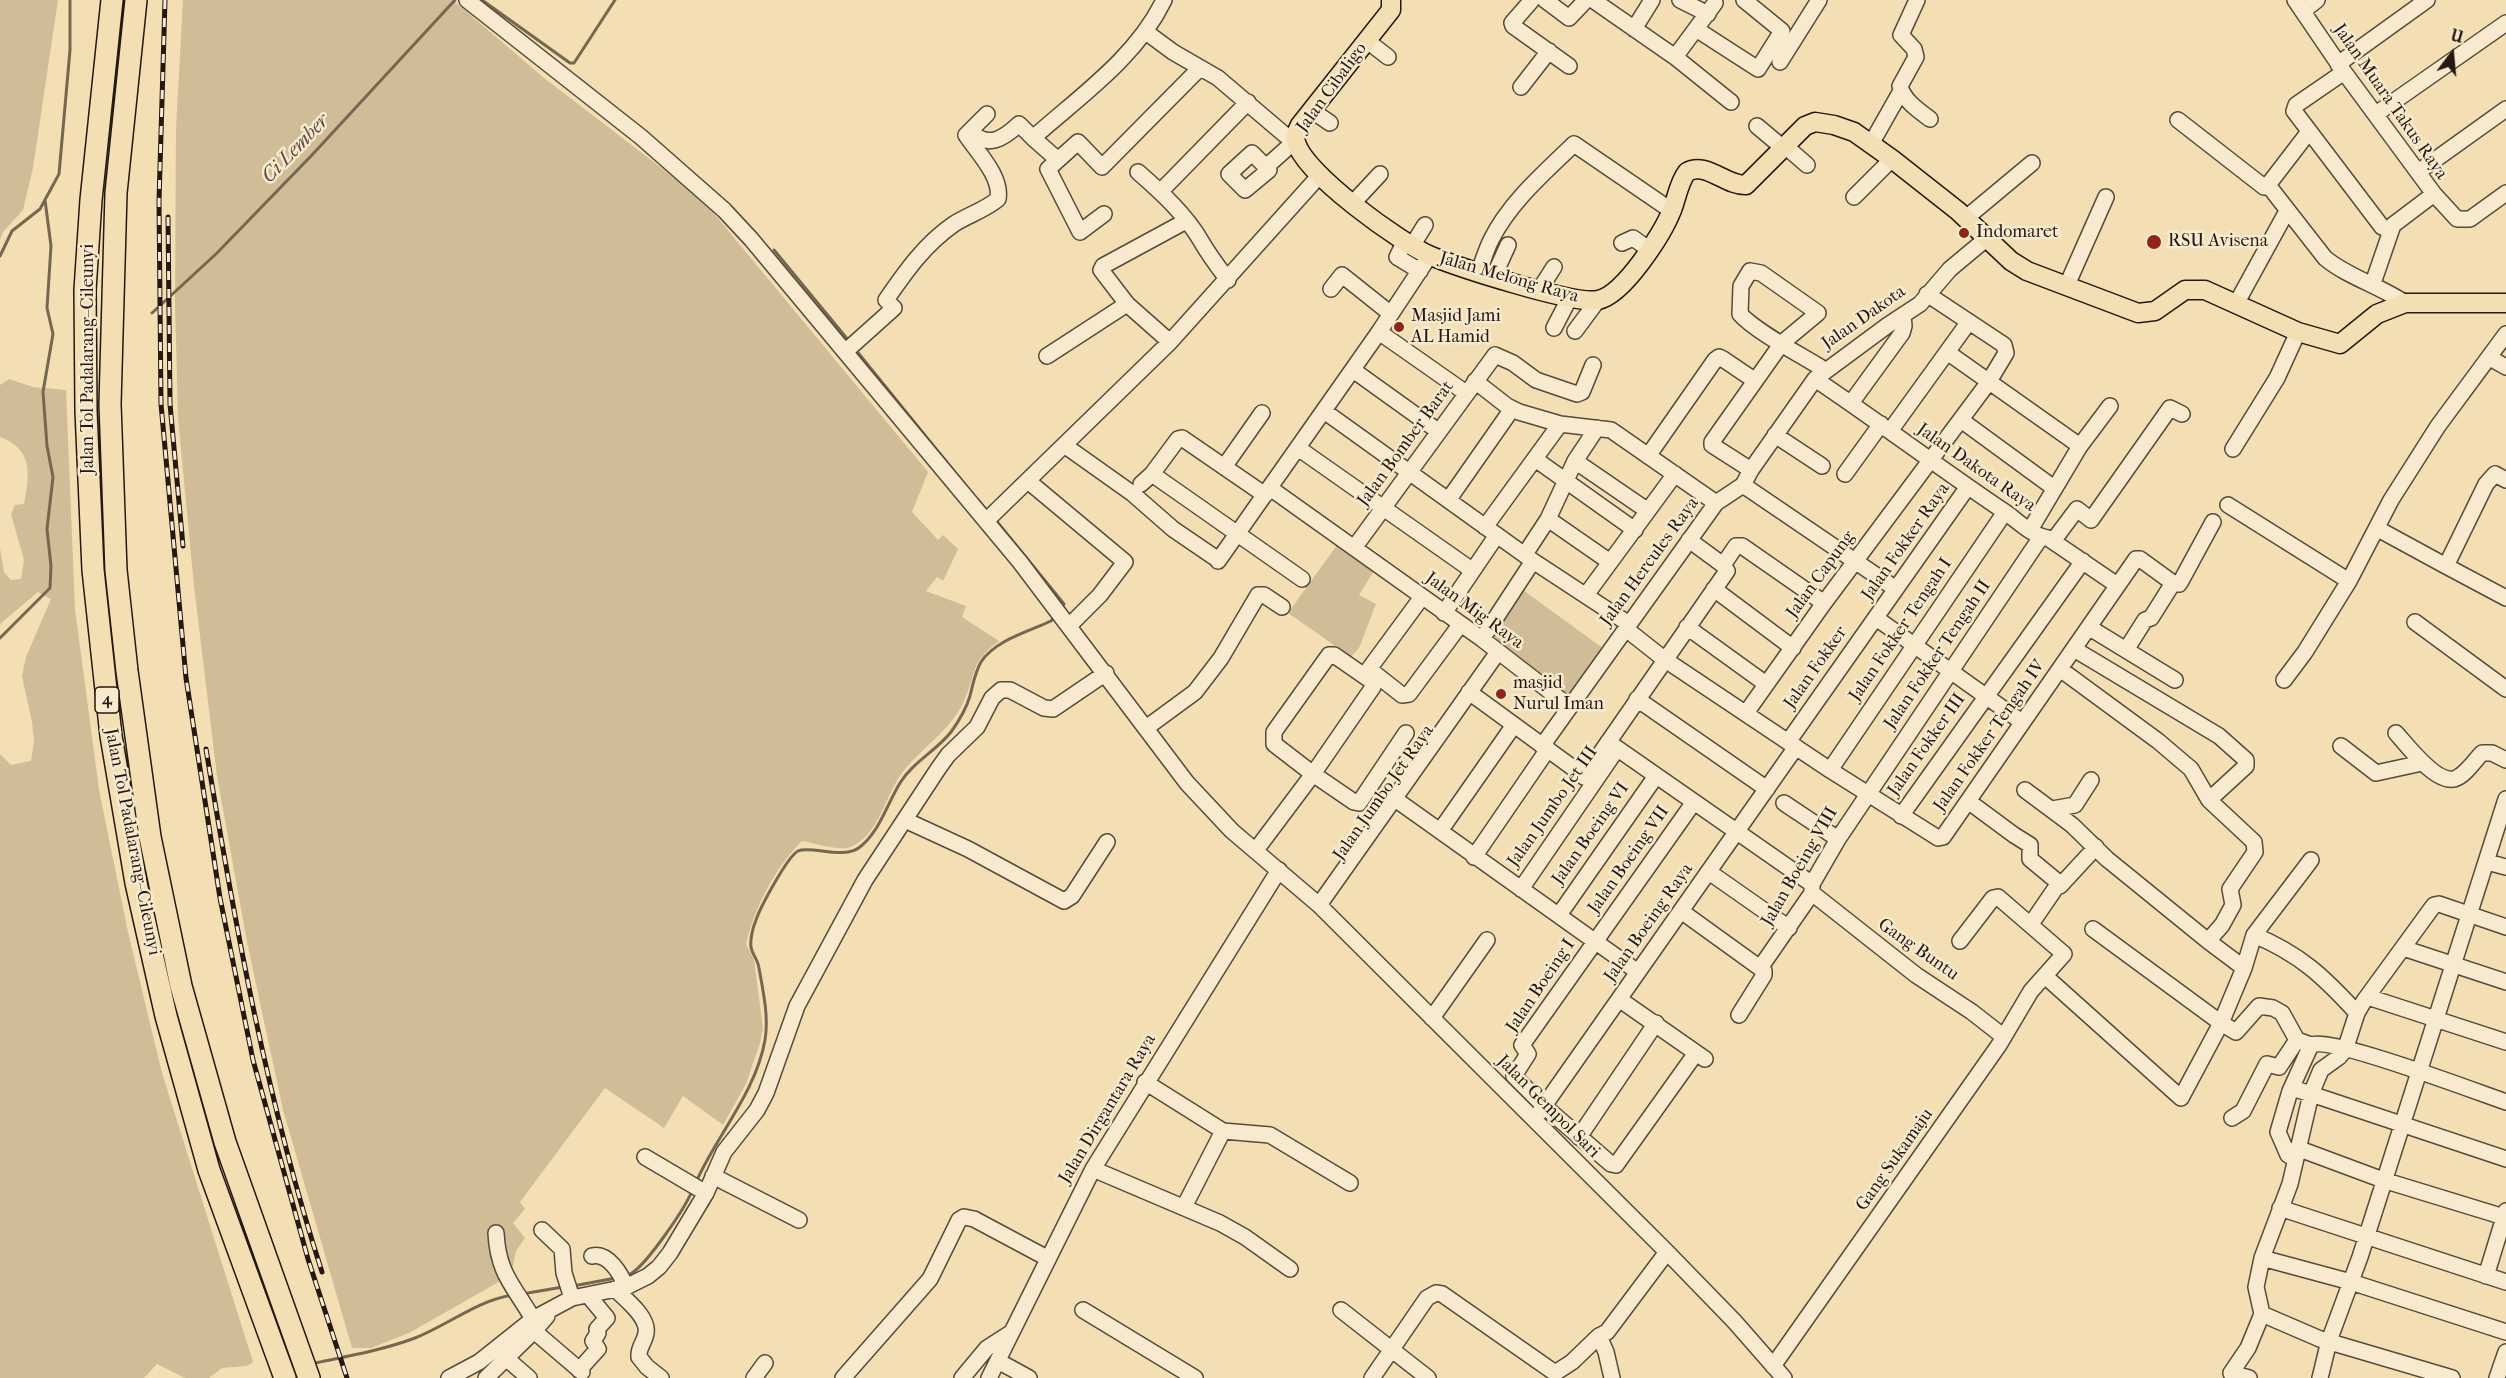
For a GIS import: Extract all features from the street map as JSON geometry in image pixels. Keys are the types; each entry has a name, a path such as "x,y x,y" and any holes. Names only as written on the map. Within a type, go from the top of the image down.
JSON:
{"highway":[{"name":"Jalan Tol Padalarang–Cileunyi","path":"112,0 91,200 85,290 86,411 93,570 111,736 136,883 166,1016 209,1170 285,1378"},
{"name":"Jalan Tol Padalarang–Cileunyi","path":"136,0 116,193 110,404 116,570 128,682 150,837 181,986 225,1142 309,1378"}],"main road":[{"name":"Jalan Cibaligo","path":"1320,175 1298,147 1295,140 1297,131 1311,110 1391,10 1391,0"},
{"name":"Jalan Melong Raya","path":"1320,175 1408,244 1425,263 1487,274 1587,301 1598,300 1616,290 1660,236 1687,172 1699,169 1726,181 1746,185 1787,148 1805,126 1815,122 1845,128 1871,144 1966,218 1986,239 2019,267 2138,313 2155,310 2180,292 2191,289 2205,290 2298,332 2340,344 2377,315 2405,303 2506,303"}],"street":[{"name":"Jalan Gempol Sari","path":"467,0 604,107 716,203 752,239 850,347 913,435 991,516 1052,605 1106,673 1187,783 1215,814 1321,908 1432,1018 1539,1113 1664,1249 1734,1321 1784,1378"},
{"path":"1033,138 1131,50 1146,32 1164,0"},
{"path":"1532,0 1512,24 1569,66"},
{"path":"1551,2 1569,18 1586,0"},
{"path":"1593,0 1675,57 1731,102"},
{"path":"1675,57 1711,8 1680,0"},
{"path":"1696,29 1758,69 1782,31 1744,0"},
{"path":"1780,62 1818,0"},
{"path":"1871,144 1901,91 1900,86 1917,52 1901,33 1917,0"},
{"path":"2299,6 2317,0"},
{"path":"2391,231 2382,227 2308,133 2295,114 2296,105 2427,0"},
{"path":"1634,29 1645,3"},
{"name":"Jalan Muara Takus Raya","path":"2299,6 2341,68 2434,194 2393,225 2373,283"},
{"path":"2376,114 2506,23"},
{"path":"1146,32 1173,52 1218,78 1285,135 1295,140 1266,167"},
{"path":"1366,40 1388,57"},
{"path":"1521,87 1549,51"},
{"path":"1104,214 1080,232 1048,169 1078,142 1102,167 1200,68"},
{"path":"1901,91 1930,119"},
{"path":"1161,192 1248,102"},
{"path":"2418,172 2506,109"},
{"path":"1311,110 1330,123"},
{"path":"850,347 894,308 886,300 926,246 955,223 989,207 998,199 1000,191 991,172 966,135 987,114"},
{"path":"2178,120 2264,187 2268,185 2308,133"},
{"path":"970,131 978,139 990,141 1000,139 1019,124 1058,160"},
{"path":"1757,126 1808,165"},
{"path":"1487,274 1491,241 1507,214 1533,184 1574,144 1672,211"},
{"path":"1854,197 1892,159"},
{"path":"1966,218 2032,163"},
{"path":"1138,172 1161,192 1186,221 1228,279"},
{"path":"1353,203 1380,174"},
{"path":"991,516 1170,342 1320,175"},
{"path":"2268,185 2333,265 2373,283 2405,303"},
{"path":"2434,194 2457,219 2470,219 2506,194"},
{"path":"2067,285 2106,197"},
{"path":"2236,304 2287,211"},
{"path":"1170,342 1127,304 1102,273 1103,266 1186,221"},
{"path":"1408,244 1425,225"},
{"path":"1622,243 1633,238 1650,250"},
{"name":"Jalan Dakota","path":"1820,375 1920,304 1950,269 1986,239"},
{"path":"1487,274 1508,245"},
{"path":"1064,445 1133,494 1173,530 1216,559 1267,492 1425,263"},
{"path":"1540,289 1554,267"},
{"name":"Jalan Dakota Raya","path":"1782,343 1818,313 1761,273 1750,271 1743,281 1739,311 1743,317 1782,343 1851,404 1967,488 2117,585"},
{"path":"1331,289 1342,275 1391,314"},
{"path":"1845,474 1947,352 1968,323 1927,294"},
{"path":"1554,328 1570,297"},
{"path":"1575,331 1598,300"},
{"path":"1047,356 1127,304"},
{"path":"1851,404 1902,333 1903,315"},
{"name":"Jalan Capung","path":"1746,713 1824,603 1988,382 2006,353 2006,348 1968,323"},
{"path":"1379,332 1470,387 1495,355 1536,380 1577,394 1582,392 1593,365"},
{"path":"2233,449 2277,378 2298,332"},
{"path":"2284,680 2305,652 2349,581 2378,529 2391,500 2438,426 2506,334"},
{"path":"1751,470 1712,443 1782,343"},
{"path":"1947,352 2080,448"},
{"path":"1648,456 1719,357 1754,380"},
{"path":"2490,358 2506,367"},
{"path":"1353,370 1438,432"},
{"name":"Jalan Hercules Raya","path":"1474,856 1570,707 1689,540 1716,503 1743,485 1775,435 1820,375"},
{"name":"Jalan Bomber Barat","path":"1354,548 1470,387 1512,409 1560,424 1611,430 1716,503"},
{"path":"2041,536 2054,488 2109,406"},
{"path":"2041,536 2077,509 2091,520 2170,408 2182,414"},
{"path":"1449,499 1512,409"},
{"name":"Jalan Fokker Tengah IV","path":"1324,411 1529,558 1586,595 1664,658 1867,795 1935,838 1941,838 1968,801 2090,628 2117,585 2139,558 2174,583"},
{"path":"1224,466 1262,413"},
{"path":"1960,420 2054,488"},
{"path":"1444,613 1535,459 1560,424"},
{"path":"1482,639 1529,558 1575,461 1597,428"},
{"path":"1775,435 1822,466"},
{"name":"Jalan Mig Raya","path":"1237,533 1146,479 1178,439 1182,438 1354,548 1482,639 1570,707"},
{"path":"1298,448 1466,566"},
{"path":"1535,459 1635,530"},
{"path":"1575,461 1648,511"},
{"path":"1586,595 1675,474"},
{"path":"2446,566 2486,484 2495,474 2506,480"},
{"path":"1028,481 1125,563 1100,595 1067,623"},
{"path":"1743,485 1896,589"},
{"name":"Jalan Fokker Raya","path":"1876,618 1967,488"},
{"path":"2228,504 2349,581"},
{"name":"Jalan Fokker Tengah I","path":"1830,770 2005,512"},
{"path":"1548,519 1610,562"},
{"path":"2126,650 2145,620 2151,618 2174,583 2179,584 2213,522"},
{"path":"2378,529 2506,598"},
{"path":"1237,533 1302,579"},
{"name":"Jalan Fokker Tengah II","path":"1867,795 2041,536"},
{"path":"1689,540 1723,565"},
{"name":"Jalan Jumbo Jet III","path":"1517,886 1612,745 1635,701 1727,571 1723,565 1737,546 1743,546 1824,603"},
{"name":"Jalan Fokker III","path":"1901,816 2083,561"},
{"path":"1714,589 1793,648"},
{"path":"1146,728 1195,692 1221,658 1258,595 1264,595 1282,607"},
{"path":"1422,597 1370,665 1371,672 1402,695 1409,694 1460,625"},
{"path":"1876,618 2022,722"},
{"name":"Jalan Fokker","path":"1792,744 1876,618"},
{"path":"2415,622 2506,689"},
{"path":"1687,627 1766,684"},
{"path":"2090,628 2175,680"},
{"path":"2074,649 2219,736 2246,760 2246,766 2209,800"},
{"name":"Jalan Jumbo Jet Raya","path":"1321,908 1472,695 1498,652"},
{"path":"1256,850 1313,774 1373,687 1373,682 1332,654 1274,732 1274,744 1313,774 1354,802 1359,802 1406,733"},
{"path":"2060,669 2158,741 2191,769 2209,800 2251,839 2255,849 2230,889 2233,905 2222,925 2208,941"},
{"path":"449,1378 479,1362 534,1325 574,1291 648,1276 659,1266 670,1253 700,1190 713,1176 724,1152 757,1110 766,1093 797,1006 872,867 945,758 977,727 992,698 998,692 1010,690 1050,709 1106,673"},
{"path":"1472,695 1588,779"},
{"path":"1635,701 1766,791"},
{"path":"1440,831 1514,725"},
{"path":"2396,733 2422,762 2440,776 2455,778 2482,753 2492,753 2506,760"},
{"name":"Jalan Boeing Raya","path":"1539,1113 1766,791 1792,744"},
{"name":"Gang Buntu","path":"1612,745 1737,832 1812,889 1907,969 1972,1012 2004,1037"},
{"path":"2341,746 2376,774 2422,762"},
{"name":"Jalan Boeing VI","path":"1559,915 1656,776"},
{"path":"2052,809 2075,805 2091,780"},
{"path":"2025,790 2072,825 2208,941 2244,968"},
{"name":"Jalan Boeing VIII","path":"1739,1015 1764,975 1764,971 1760,968 1789,928 1838,839 1867,795"},
{"path":"1968,801 2030,844 2030,859 2060,886"},
{"path":"1398,802 1638,972"},
{"name":"Jalan Boeing VII","path":"1595,941 1694,802"},
{"path":"1784,803 1838,839"},
{"path":"2320,1378 2330,1341 2505,804"},
{"path":"905,820 968,849 1064,901 1072,896 1107,842"},
{"path":"1960,940 1996,897 2001,898 2031,924 2060,886 2096,847"},
{"path":"2045,976 2181,1098 2221,1023 2244,968 2254,935 2311,860"},
{"path":"2487,862 2506,867"},
{"name":"Jalan Dirgantara Raya","path":"989,1378 1093,1169 1145,1082 1279,870"},
{"path":"1709,872 1789,928"},
{"path":"2249,1378 2231,1373 2248,1348 2262,1314 2256,1287 2262,1258 2290,1184 2311,1094 2321,1070 2345,1050 2357,1013 2436,904 2506,927"},
{"path":"1681,911 1760,968"},
{"name":"Gang Sukamaju","path":"1773,1366 2004,1037 2031,991 2064,954 2031,924"},
{"path":"2093,929 2236,1032 2257,1007 2272,1008 2282,1013 2304,1043"},
{"path":"2254,935 2297,956 2357,1013"},
{"path":"1432,1018 1487,940"},
{"name":"Jalan Boeing I","path":"1539,1113 1514,1076 1528,1054 1522,1045 1595,941"},
{"path":"2403,948 2506,982"},
{"path":"2368,997 2506,1042"},
{"path":"1539,1113 1579,1137 1611,1164 1619,1164 1701,1056 1619,999"},
{"path":"1579,1137 1656,1023"},
{"path":"2304,1043 2278,1132 2288,1155 2296,1153 2505,1214 2486,1276"},
{"path":"2232,1118 2243,1111 2267,1064 2279,1067 2304,1043 2322,1043 2419,1072 2506,1102"},
{"path":"1145,1082 1223,1131 1270,1135 1350,1183"},
{"path":"2290,1091 2295,1089 2311,1094 2506,1159"},
{"path":"1184,1207 1223,1131"},
{"path":"645,1157 700,1190"},
{"path":"1093,1169 1184,1207 1245,1237 1290,1269"},
{"path":"713,1176 799,1220"},
{"path":"2280,1208 2506,1282"},
{"path":"843,1378 930,1279 959,1220 964,1217 974,1219 1047,1258"},
{"path":"496,1233 500,1263 511,1285 522,1299 534,1325 581,1371 598,1349 593,1341 598,1333 597,1329 607,1318 574,1291 562,1250 542,1230"},
{"path":"1372,1378 1426,1298 1437,1293 1442,1294 1553,1376 1580,1355 1599,1336 1602,1327 1664,1249"},
{"path":"592,1256 600,1255 621,1282 645,1324 646,1334 640,1347 639,1357 662,1378"},
{"path":"2262,1258 2351,1282 2506,1332"},
{"path":"1083,1310 1195,1378"},
{"path":"1341,1310 1428,1378"},
{"path":"2262,1314 2330,1341 2452,1378"},
{"path":"488,1377 507,1359 534,1325"},
{"path":"962,1378 987,1348 1012,1332"},
{"path":"1599,1336 1606,1352 1612,1378"},
{"path":"2497,1378 2506,1352"},
{"path":"507,1359 529,1378"},
{"path":"998,1361 1029,1378"},
{"path":"754,1378 765,1363"}],"shaded area":[{"path":"0,0 58,0 33,168 23,210 3,232 0,240"},
{"path":"183,0 453,0 544,78 702,199 928,472 912,512 938,540 943,535 958,549 943,581 937,577 926,591 966,606 962,617 999,641 977,664 961,707 947,727 905,769 878,819 865,837 857,844 847,848 802,841 774,876 760,903 746,944 754,960 763,1028 760,1043 746,1084 723,1125 683,1096 664,1128 605,1088 520,1202 525,1209 513,1223 525,1238 516,1251 511,1275 409,1333 371,1348 352,1348 283,1110 247,942 217,776 194,586 178,418 175,303 176,129"},
{"path":"9,379 33,387 66,390 75,609 99,790 128,932 162,1073 253,1362 247,1366 222,1368 209,1378 185,1378 157,1364 144,1378 0,1378 0,754 11,765 31,761 34,741 32,722 22,676 26,657 51,599 38,592 0,624 0,548 4,572 11,580 21,579 24,560 11,514 15,505 24,504 28,473 27,464 19,448 0,437 0,385"},
{"path":"1337,545 1374,571 1359,595 1376,604 1359,648 1349,659 1331,643 1288,613"},
{"path":"1523,590 1604,649 1570,699 1488,639"}],"waterway":[{"path":"0,256 12,231 40,209 59,174 70,50 70,0"},
{"name":"Ci Lember","path":"152,313 217,253 312,155 455,0"},
{"name":"Ci Lember","path":"482,0 570,63 574,63 615,0"},
{"path":"0,638 50,588 51,566 47,529 53,477 47,446 43,392 53,334 47,308 51,246 45,200"},
{"path":"774,250 849,341"},
{"path":"855,349 966,486"},
{"path":"978,500 987,511"},
{"path":"994,518 1064,604 1061,609"},
{"path":"696,1182 745,1095 760,1059 765,1040 766,1013 758,965 751,940 759,914 781,872 798,851 853,851 867,841 905,776 945,739 957,724 968,701 979,666 987,654 1004,642 1051,621 1055,616"},
{"path":"626,1276 642,1264 652,1252 672,1225 692,1191"},
{"path":"573,1286 616,1278"},
{"path":"522,1294 563,1287"},
{"path":"315,1363 415,1338 488,1302 513,1295"}],"railway":[{"path":"165,0 159,201 161,404 186,678 220,898 253,1060 308,1259 347,1378"},
{"path":"168,217 170,404 183,546"},
{"path":"206,749 254,1013 302,1208 322,1272"}],"place":[{"name":"Indomaret","path":"1964,233"},
{"name":"RSU Avisena","path":"2154,242"},
{"name":"Masjid Jami AL Hamid","path":"1399,327"},
{"name":"masjid Nurul Iman","path":"1501,694"}]}
